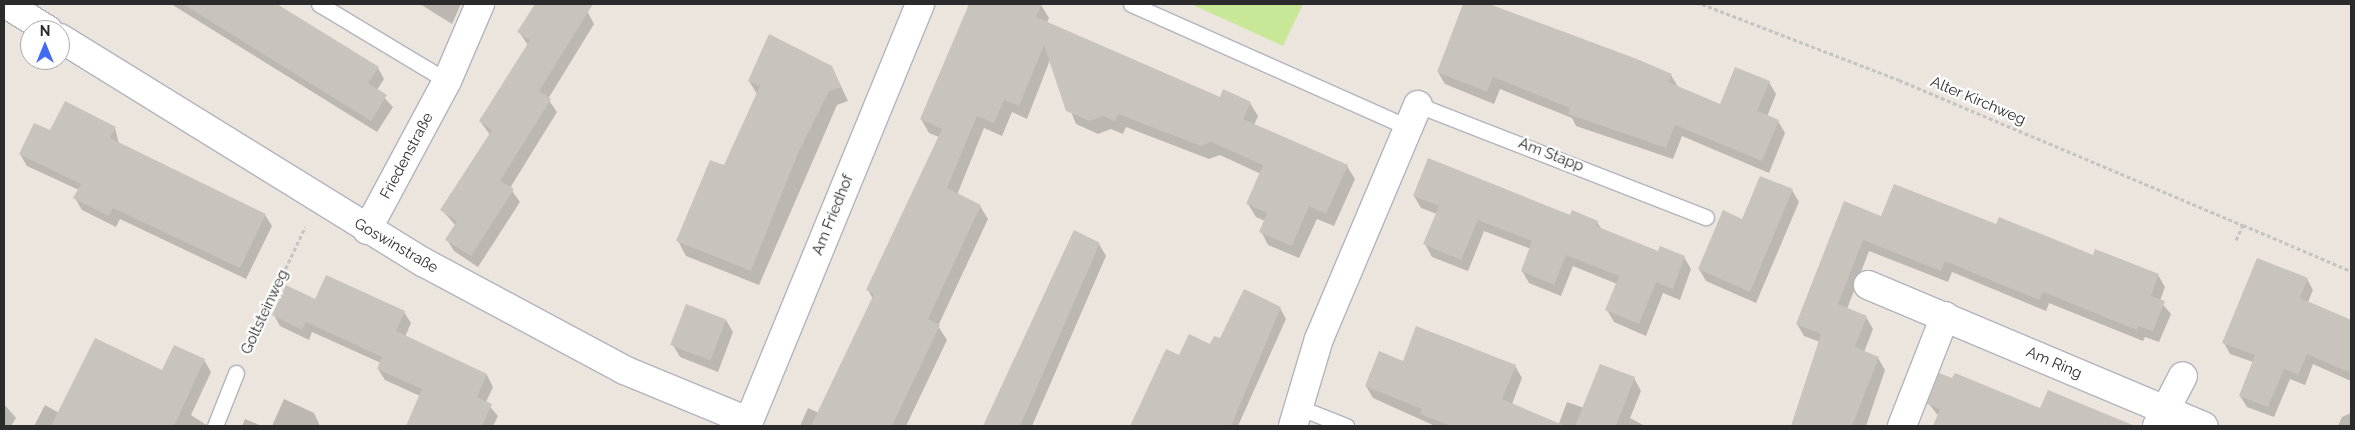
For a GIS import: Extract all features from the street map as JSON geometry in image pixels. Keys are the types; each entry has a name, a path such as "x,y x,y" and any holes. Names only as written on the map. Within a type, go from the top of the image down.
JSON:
{"street":[{"path":"6,4 32,20"},
{"name":"Friedenstraße","path":"367,230 447,82 480,4"},
{"name":"Am Friedhof","path":"748,424 920,4"},
{"name":"Goswinstraße","path":"70,44 367,230 624,370 748,424"},
{"path":"1296,416 1319,339 1412,116"},
{"name":"Am Ring","path":"1868,286 1945,316 2160,418 2204,426"},
{"path":"1902,426 1945,316"},
{"path":"2160,418 2183,376"}],"lane":[{"path":"319,4 447,82"},
{"name":"Am Stapp","path":"1131,4 1412,116 1706,218"},
{"name":"Goltsteinweg","path":"215,426 236,373"},
{"path":"1296,416 1346,426"}],"path":[{"name":"Alter Kirchweg","path":"1702,4 1899,80 2351,271"},
{"name":"Goltsteinweg","path":"236,373 318,200"},
{"path":"2236,240 2243,226"}],"green space":[{"path":"1191,4 1303,4 1283,46"}],"building":[{"path":"183,4 277,4 379,67 368,83 387,95 371,121"},
{"path":"535,4 593,4 539,91 551,99 500,181 514,189 471,256 445,240 457,221 440,210 492,130 479,121 530,40 517,32"},
{"path":"969,4 1042,4 1036,17 1220,97 1223,89 1251,102 1243,119 1348,165 1326,214 1309,206 1292,246 1259,232 1267,213 1246,204 1263,165 1211,142 1201,146 1118,114 1115,121 1103,116 1090,121 1066,111 1044,45 1019,106 1004,100 994,123 977,116 947,188 981,205 928,319 940,325 892,426 811,426 874,294 866,290 942,129 920,119"},
{"path":"1463,4 1489,4 1637,59 1672,74 1668,82 1720,104 1735,67 1770,81 1757,111 1779,120 1762,161 1675,125 1666,148 1568,114 1570,108 1493,77 1487,92 1437,72"},
{"path":"769,34 832,66 841,87 829,91 798,153 751,271 676,241 710,160 724,165 760,86 748,81"},
{"path":"65,101 116,127 110,138 266,214 240,268 113,208 109,216 73,198 81,184 19,154 34,123 50,130"},
{"path":"1428,158 1570,215 1572,210 1598,221 1596,226 1658,251 1660,246 1685,256 1673,289 1656,282 1639,324 1605,310 1619,276 1566,255 1554,285 1521,271 1532,241 1478,220 1461,260 1423,244 1439,206 1413,196"},
{"path":"1760,176 1793,189 1750,292 1698,269 1723,210 1742,219"},
{"path":"1894,184 1996,224 1999,217 2093,255 2095,249 2159,274 2151,296 2165,301 2153,331 2138,326 2137,330 2043,292 2039,300 1945,261 1941,271 1863,240 1838,304 1867,316 1855,347 1879,357 1852,426 1791,426 1821,334 1796,324 1844,201 1881,216"},
{"path":"1074,230 1100,243 1020,426 983,426"},
{"path":"2257,258 2308,278 2300,298 2351,320 2351,373 2307,354 2298,375 2284,369 2268,407 2239,396 2255,355 2222,343"},
{"path":"326,275 405,311 396,331 487,374 477,397 492,404 482,426 406,426 422,389 377,369 382,357 306,322 302,330 272,315 286,285 315,299"},
{"path":"1244,289 1281,307 1231,426 1130,426 1166,349 1179,355 1189,334 1210,344 1214,336 1220,338"},
{"path":"686,304 726,319 710,360 670,345"},
{"path":"1416,326 1516,365 1502,399 1565,426 1451,426 1420,414 1422,409 1365,386 1379,351 1403,361"},
{"path":"95,338 162,370 174,345 205,359 174,426 51,426"},
{"path":"1600,364 1635,377 1616,426 1575,426"},
{"path":"1939,373 1952,378 1955,373 2040,408 2048,390 2135,426 1933,426 1940,409 1927,404"}]}
